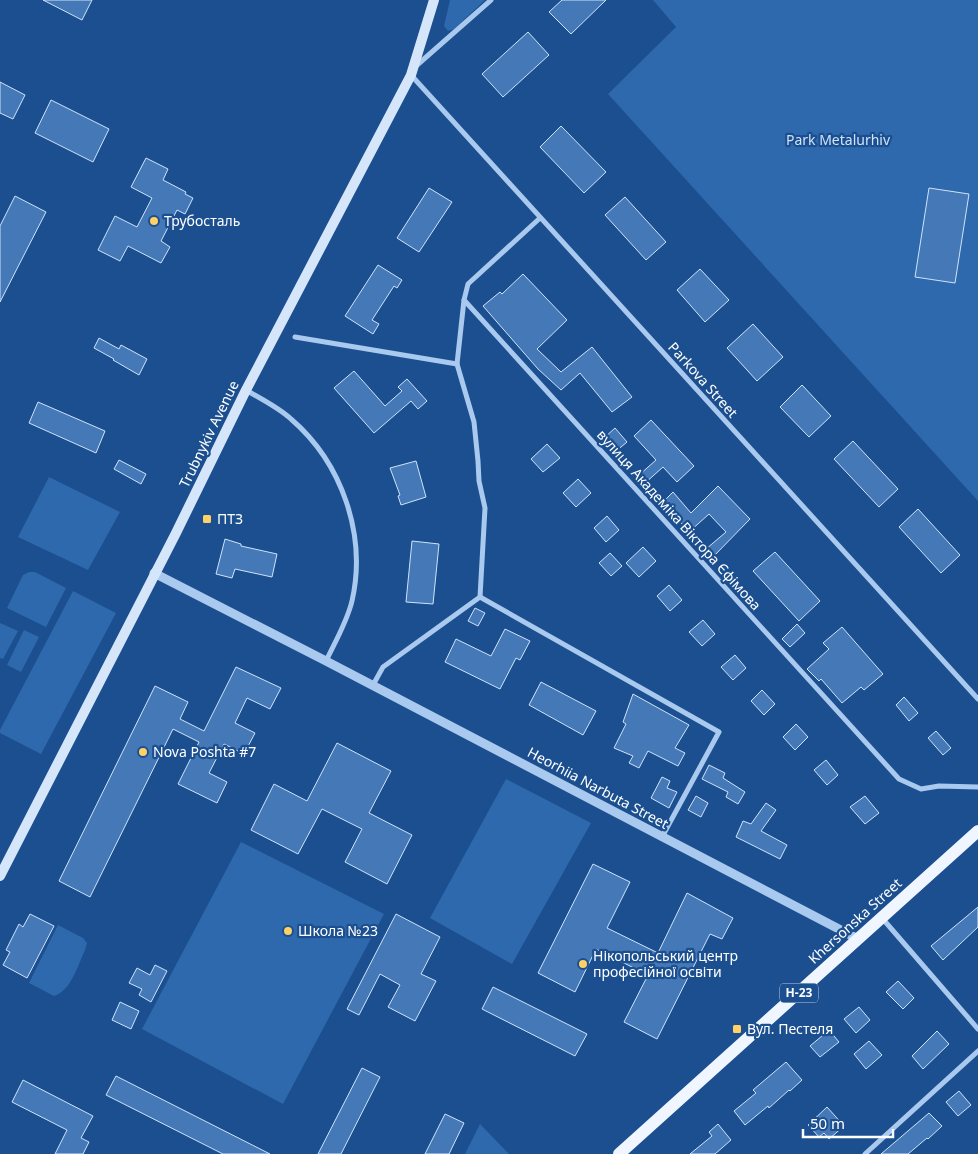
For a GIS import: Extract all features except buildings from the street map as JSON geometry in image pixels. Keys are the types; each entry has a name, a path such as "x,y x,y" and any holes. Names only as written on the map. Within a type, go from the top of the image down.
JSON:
{"main road":[{"name":"Trubnykiv Avenue","path":"0,876 180,525 246,390 412,72 434,0"},
{"name":"Khersonska Street","path":"619,1154 978,831"}],"street":[{"path":"412,72 491,0"},
{"name":"Parkova Street","path":"412,72 540,218 978,699"},
{"path":"480,597 485,508 478,481 474,422 458,364 464,300 468,284 540,218"},
{"name":"вулиця Академіка Віктора Єфімова","path":"464,300 899,779 921,789 939,786 978,787"},
{"path":"295,337 458,364"},
{"path":"246,390 291,418 320,449 342,488 353,527 357,564 352,602 341,631 326,661"},
{"name":"Heorhiia Narbuta Street","path":"154,573 858,939"},
{"path":"373,686 383,667 480,597"},
{"path":"480,597 719,732 662,837"},
{"path":"882,917 978,1029"},
{"path":"865,1154 978,1052"}],"green space":[{"path":"450,0 485,0 454,29 448,31 444,26"},
{"name":"Park Metalurhiv","path":"653,0 978,0 978,501 608,94 676,27"},
{"path":"49,477 120,512 88,570 18,537"},
{"path":"35,572 66,588 46,627 7,608 23,575"},
{"path":"73,591 116,613 41,754 0,733 0,730"},
{"path":"0,623 18,631 3,659 0,658"},
{"path":"24,630 39,637 21,672 7,665"},
{"path":"506,779 591,823 512,964 430,918"},
{"path":"241,842 384,914 283,1104 142,1029"},
{"path":"58,925 83,938 87,943 77,970 69,983 65,989 54,996 29,983"},
{"path":"480,1124 509,1154 465,1154"}],"place":[{"name":"Трубосталь","path":"154,221"},
{"name":"ПТЗ","path":"207,519"},
{"name":"Nova Poshta #7","path":"143,752"},
{"name":"Школа №23","path":"288,931"},
{"name":"Нікопольський центр професійної освіти","path":"583,964"},
{"name":"Вул. Пестеля","path":"737,1029"}]}
